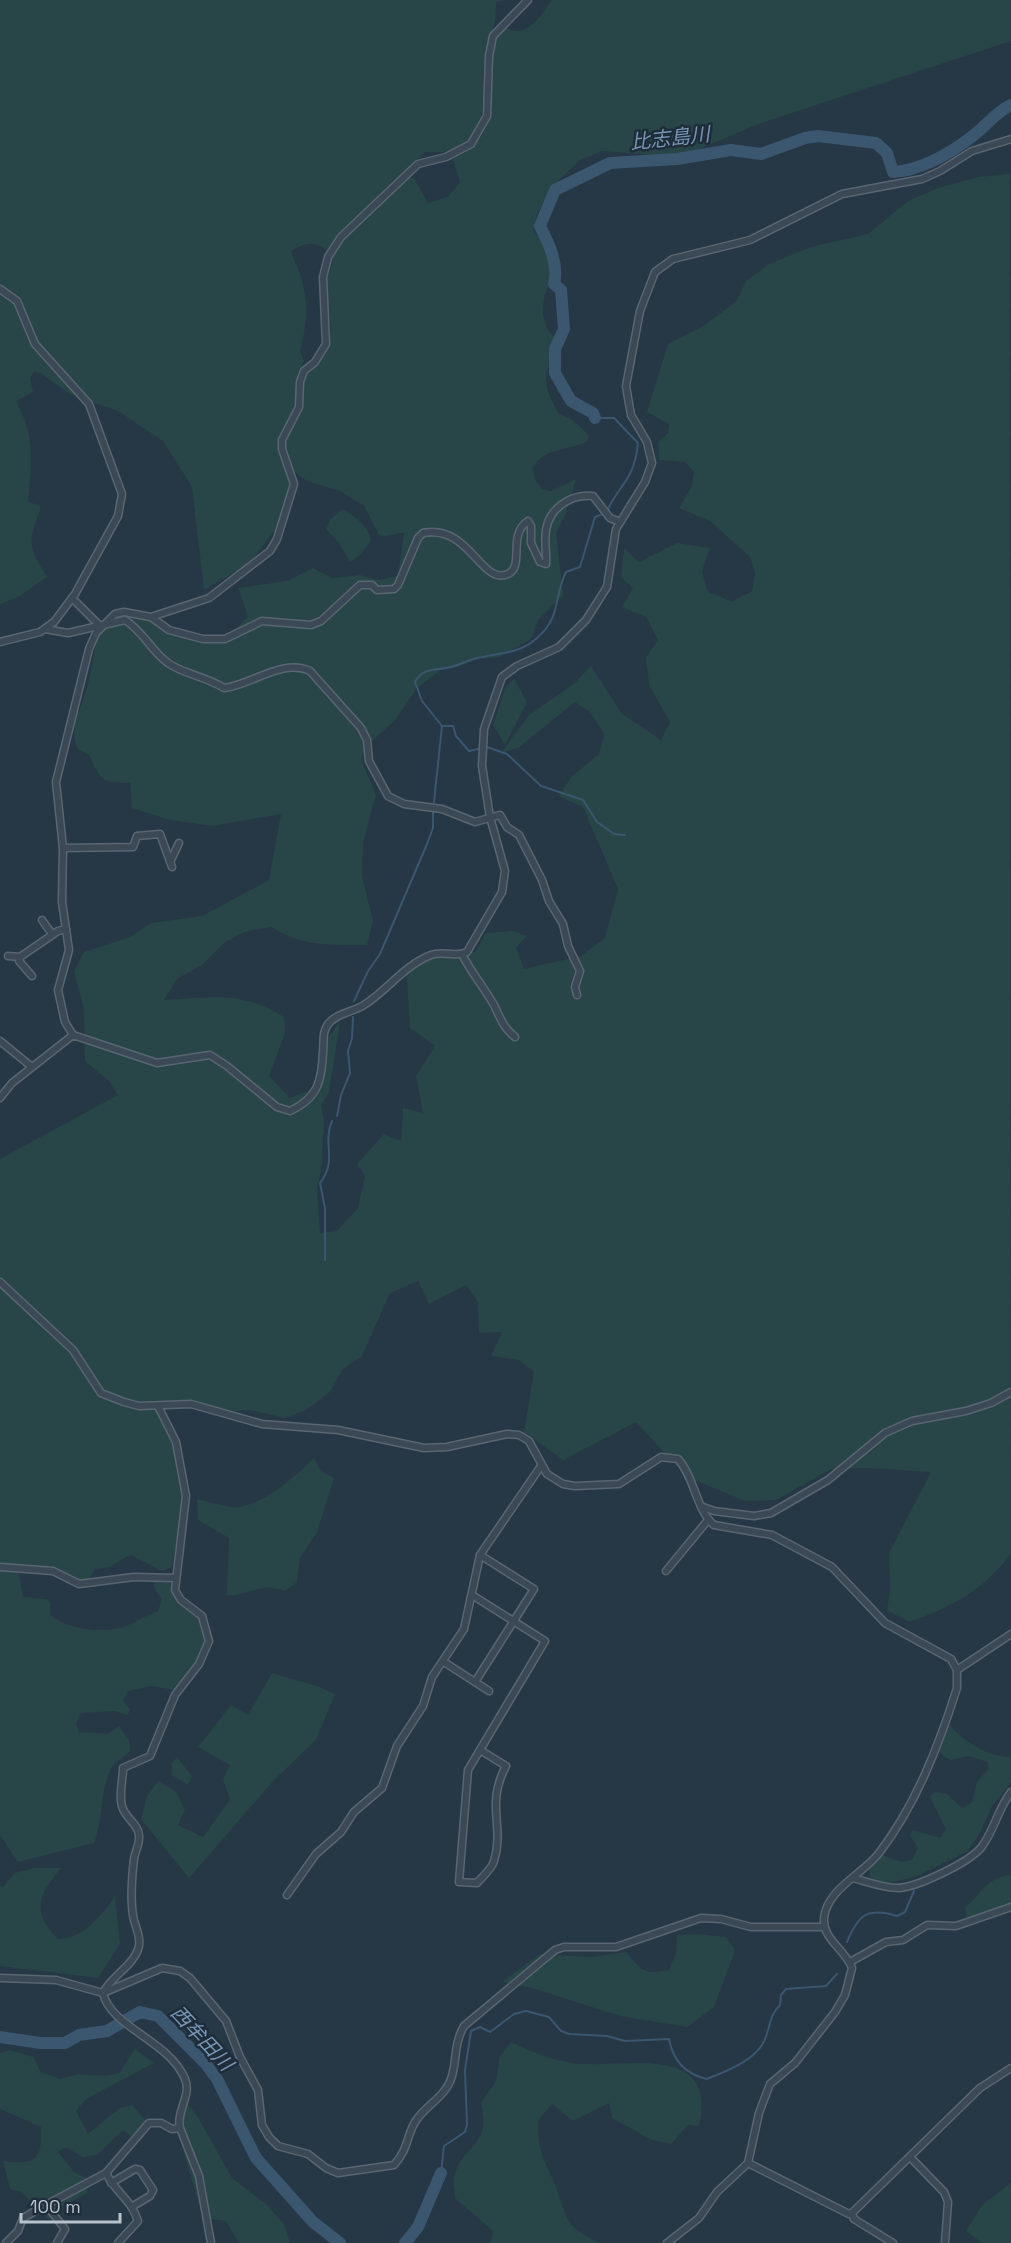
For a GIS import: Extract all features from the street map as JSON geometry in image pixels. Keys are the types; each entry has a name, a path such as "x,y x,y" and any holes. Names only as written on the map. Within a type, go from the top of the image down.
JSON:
{"street":[{"path":"152,617 208,598 270,551 277,539 294,484 282,449 282,440 299,407 300,381 304,371 315,363 326,344 323,276 328,257 341,237 418,164 446,157 471,144 487,116 489,56 493,36 528,0"},
{"path":"620,522 610,518 593,496 574,497 561,505 550,518 546,531 546,564 540,562 531,543 531,526 528,521 515,539 515,567 510,573 499,575 482,567 470,549 452,536 423,533 418,538 398,585 393,589 377,590 372,585 360,585 321,621 311,625 262,621 225,639 202,639 169,630 152,617 124,612 115,614 100,626 89,649 58,772 57,795 63,848 62,902 69,950 58,990 65,1022 73,1035 158,1063 210,1055 277,1107 290,1111 306,1103 314,1094 321,1075 324,1031 335,1017 364,1005 398,975 432,955 462,954 475,941 505,882 505,871 490,817 482,766 482,746 498,684 517,666 559,647 593,612 610,578 614,541 620,522 645,482 652,463 647,442 631,415 626,386 640,311 650,281 662,265 680,256 750,240 842,194 922,179 940,171 972,151 1011,139"},
{"path":"0,289 17,301 35,344 89,404 121,488 122,499 118,516 72,598 45,629"},
{"path":"72,598 100,626"},
{"path":"0,642 45,629 68,633 119,619 136,626 171,665 213,681 224,688 242,685 283,668 302,667 310,671 362,728 367,740 369,761 388,796 404,804 442,808 475,822 500,815 507,827 519,835 542,880 549,901 563,924 568,946 579,971 575,987 578,995"},
{"path":"63,848 133,847 136,836 160,834 171,864 179,843"},
{"path":"42,920 52,934"},
{"path":"8,956 20,957 52,934 66,929"},
{"path":"462,954 494,1006 503,1027 515,1037"},
{"path":"20,957 19,961 32,976"},
{"path":"0,1098 12,1083 73,1035"},
{"path":"0,1041 32,1067"},
{"path":"0,1282 73,1350 101,1394 139,1406 191,1404 262,1424 338,1430 424,1448 447,1447 507,1434 519,1435 529,1441 547,1474 563,1484 619,1484 654,1460 670,1456 678,1459 685,1466 708,1520 714,1525 772,1535 832,1567 853,1586 872,1612 885,1623 951,1659 957,1671 954,1697 919,1787 878,1854 840,1888 827,1906 824,1927 850,1962 852,1974 845,1995 835,2012 795,2063 770,2084 759,2113 748,2163 717,2192 699,2218 667,2243"},
{"path":"703,1507 714,1511 754,1516 771,1513 828,1480 865,1447 892,1429 912,1421 966,1411 1011,1392"},
{"path":"158,1406 176,1442 186,1496 175,1578 177,1595 202,1616 209,1641 199,1664 176,1695 150,1756 123,1768 121,1804 123,1812 138,1830 140,1838 134,1857 132,1880 133,1915 139,1934 139,1947 133,1959 108,1983 103,1993 109,2010 167,2054 186,2080 187,2089 178,2121 199,2176 211,2243"},
{"path":"287,1895 316,1854 341,1832 354,1812 382,1788 397,1746 423,1706 432,1677 464,1629 474,1574 480,1555 541,1466"},
{"path":"666,1571 708,1520"},
{"path":"475,1682 534,1589 480,1555"},
{"path":"0,1568 53,1571 79,1584 134,1577 175,1578"},
{"path":"472,1594 545,1641 468,1770 459,1882 477,1883 494,1862 498,1823 494,1814 496,1784 506,1766 480,1750"},
{"path":"957,1671 1011,1634"},
{"path":"444,1662 489,1691"},
{"path":"853,1878 882,1887 899,1888 910,1886 967,1860 984,1844 997,1811 1011,1792"},
{"path":"850,1962 886,1942 903,1940 927,1925 956,1926 1011,1907"},
{"path":"0,1978 56,1980 103,1993 162,1968 180,1971 190,1978 226,2020 240,2057 258,2090 262,2125 268,2137 278,2146 308,2154 326,2168 338,2172 394,2165 406,2152 416,2120 448,2085 452,2074 457,2038 464,2026 555,1950 564,1947 616,1947 701,1918 721,1919 751,1927 824,1927"},
{"path":"748,2163 849,2214 852,2213 980,2088 1011,2068"},
{"path":"6,2243 18,2231 23,2218 106,2173 149,2123 161,2123 172,2129 180,2128"},
{"path":"910,2157 944,2192 948,2202 945,2243"},
{"path":"111,2183 135,2169 140,2170 153,2190 150,2196 133,2206"},
{"path":"106,2173 111,2183 133,2206 138,2221 118,2243"},
{"path":"46,2205 65,2229 57,2243"},
{"path":"852,2213 854,2219 893,2243"}],"green space":[{"path":"0,0 507,0 496,2 495,23 486,47 481,120 475,134 465,145 449,151 425,152 337,235 327,250 309,244 291,251 303,284 306,303 300,351 304,361 299,372 301,383 320,361 328,346 330,325 327,278 329,266 341,243 368,213 408,178 414,178 428,203 448,197 460,182 453,160 468,151 485,129 491,103 492,64 497,38 504,26 519,31 532,25 552,0 1011,0 1011,41 761,123 680,157 602,151 580,160 552,187 537,214 533,230 543,243 553,246 558,265 550,280 543,306 545,323 559,346 546,379 550,397 559,414 571,419 588,434 588,441 545,455 533,467 535,480 542,489 551,491 576,479 566,513 556,533 563,595 538,620 531,639 499,657 478,659 457,667 442,669 417,688 396,719 368,745 361,759 376,795 363,843 362,876 373,921 367,945 318,944 283,934 272,927 247,931 225,942 201,966 178,978 164,1000 211,997 239,999 268,1008 284,1017 285,1033 269,1076 290,1098 316,1088 322,1045 340,1022 329,1092 321,1105 324,1122 321,1171 317,1188 320,1233 337,1231 358,1208 365,1176 357,1164 384,1134 401,1141 403,1108 423,1113 416,1076 435,1046 410,1028 406,963 442,951 475,952 486,933 513,931 527,936 516,948 524,969 581,956 605,938 618,889 583,807 559,796 571,777 599,754 604,734 590,712 575,702 518,748 501,753 529,715 575,683 591,666 622,714 661,740 670,722 649,685 646,657 658,640 646,617 622,607 633,588 621,577 624,548 639,562 677,543 710,548 702,571 707,591 732,602 752,591 755,573 750,557 710,521 679,508 692,486 694,472 685,462 659,460 658,442 668,433 669,424 647,412 668,344 703,326 736,302 746,281 769,264 811,247 868,234 908,201 938,188 978,177 1010,174 1011,1554 989,1578 952,1604 909,1622 887,1610 890,1591 889,1553 931,1472 867,1468 831,1469 776,1500 745,1501 687,1477 636,1422 563,1460 524,1432 534,1372 519,1360 491,1356 502,1332 479,1333 478,1302 466,1285 429,1304 418,1281 390,1293 362,1356 342,1370 330,1392 306,1410 285,1418 249,1410 227,1412 189,1400 155,1404 175,1445 183,1502 172,1567 162,1571 131,1555 111,1566 95,1569 90,1578 80,1582 51,1569 0,1564 0,1159 118,1095 109,1081 85,1061 84,1009 74,971 84,952 130,937 151,923 202,916 269,880 281,814 212,826 170,820 132,808 130,783 108,781 99,775 89,755 78,749 75,740 75,724 86,692 99,634 103,627 114,618 136,615 151,620 183,637 225,642 248,616 238,588 287,581 313,568 332,578 360,575 378,580 398,576 404,533 379,535 364,506 340,491 307,481 289,468 294,497 287,514 257,554 242,568 204,590 192,487 163,441 118,411 70,394 41,373 34,372 30,378 33,392 16,401 22,413 31,449 28,501 41,507 32,536 33,550 47,577 20,596 0,604"},
{"path":"342,509 364,526 371,541 359,556 350,562 339,543 326,529 330,520"},
{"path":"514,679 527,702 505,745 493,725 505,688"},
{"path":"314,1458 321,1471 334,1478 317,1532 300,1558 297,1582 285,1591 276,1588 262,1588 227,1595 229,1538 198,1520 197,1499 220,1505 244,1506 277,1489"},
{"path":"0,1570 19,1573 23,1597 47,1599 50,1602 50,1615 57,1620 75,1627 95,1630 123,1627 158,1611 162,1599 155,1590 156,1579 170,1581 175,1597 198,1615 204,1625 206,1635 205,1645 200,1655 175,1690 151,1686 128,1691 123,1701 130,1709 128,1715 115,1711 81,1713 76,1723 79,1732 108,1734 119,1726 129,1740 130,1751 112,1767 108,1776 94,1843 18,1862 0,1835"},
{"path":"272,1673 317,1686 335,1694 316,1740 274,1780 189,1878 141,1819 147,1796 158,1781 176,1792 185,1810 178,1825 203,1837 230,1800 223,1779 230,1765 198,1747 231,1705 248,1715"},
{"path":"949,1724 977,1747 994,1755 1011,1757 1011,1783 992,1806 981,1831 968,1851 915,1877 884,1884 871,1881 869,1868 882,1855 901,1862 912,1860 918,1848 910,1835 913,1830 940,1838 946,1829 930,1797 935,1792 947,1794 962,1808 972,1802 977,1782 989,1768 987,1762 969,1756 950,1760 939,1753"},
{"path":"177,1757 192,1776 188,1785 172,1775 172,1763"},
{"path":"34,1868 61,1868 47,1887 41,1903 44,1920 58,1939 68,1938 84,1931 115,1897 120,1944 98,1978 0,1966 0,1886 3,1887 15,1873"},
{"path":"1011,1875 1011,1913 1000,1912 967,1919 965,1908 990,1882"},
{"path":"699,1934 726,1937 735,1950 714,2007 687,2027 620,2016 532,1988 502,1982 540,1954 591,1957 626,1952 644,1970 654,1972 669,1970 676,1953 677,1935"},
{"path":"511,2042 541,2055 572,2063 661,2064 680,2070 694,2080 701,2099 699,2126 688,2125 671,2144 652,2140 612,2118 609,2103 573,2121 552,2104 538,2121 542,2156 566,2216 578,2230 599,2243 491,2243 493,2231 455,2198 455,2174 459,2164 480,2136 483,2128 481,2103 496,2081 500,2056"},
{"path":"135,2049 154,2063 86,2099 76,2111 88,2134 120,2108 132,2105 149,2124 131,2136 123,2130 97,2155 82,2157 66,2147 58,2152 74,2172 89,2179 87,2193 63,2206 49,2220 22,2192 10,2189 3,2161 23,2162 35,2158 40,2147 41,2127 0,2109 0,2053 10,2050 33,2057 41,2072 60,2079 78,2074 107,2076 119,2073"},
{"path":"185,2100 199,2119 232,2178 266,2204 284,2224 290,2243 239,2243 226,2221 203,2218 177,2129"},
{"path":"1011,2183 1011,2243 982,2243 966,2231 982,2205"}],"waterway":[{"name":"比志島川","path":"595,418 593,413 571,401 555,373 555,349 564,329 561,290 554,284 554,262 540,226 555,190 610,163 677,159 731,150 761,154 805,138 818,136 876,143 887,153 893,172 904,171 926,164 956,148 1011,105"},
{"path":"595,418 614,418 638,443 630,475 607,511"},
{"path":"434,802 442,726 422,701 415,682 426,671 516,650 537,638 545,630 554,614 566,572 580,567 595,517 603,514"},
{"path":"442,726 453,726 456,736 469,751 478,749"},
{"path":"487,747 507,754 541,786 583,800 597,822 614,834 625,835"},
{"path":"354,1001 368,971 380,954 427,844 433,828 433,812"},
{"path":"337,1116 341,1095 350,1073 348,1051 352,1038 353,1017"},
{"path":"325,1260 325,1208 320,1183 328,1167 328,1137 332,1121"},
{"path":"847,1942 855,1925 865,1916 878,1912 897,1916 905,1912 914,1891"},
{"path":"441,2173 444,2146 465,2132 467,2125 465,2070 471,2031 480,2027 490,2032 514,2014 526,2011 549,2017 561,2031 569,2034 607,2036 625,2041 669,2039 681,2065 692,2074 707,2079 740,2064 755,2053 765,2039 772,2017 780,2005 781,1995 786,1989 826,1986 837,1974"},
{"name":"西牟田川","path":"0,2037 40,2043 65,2043 79,2035 107,2031 140,2012 158,2016 205,2063 217,2079 256,2158 313,2222 340,2243"},
{"name":"西牟田川","path":"405,2243 418,2227 441,2173"}]}
